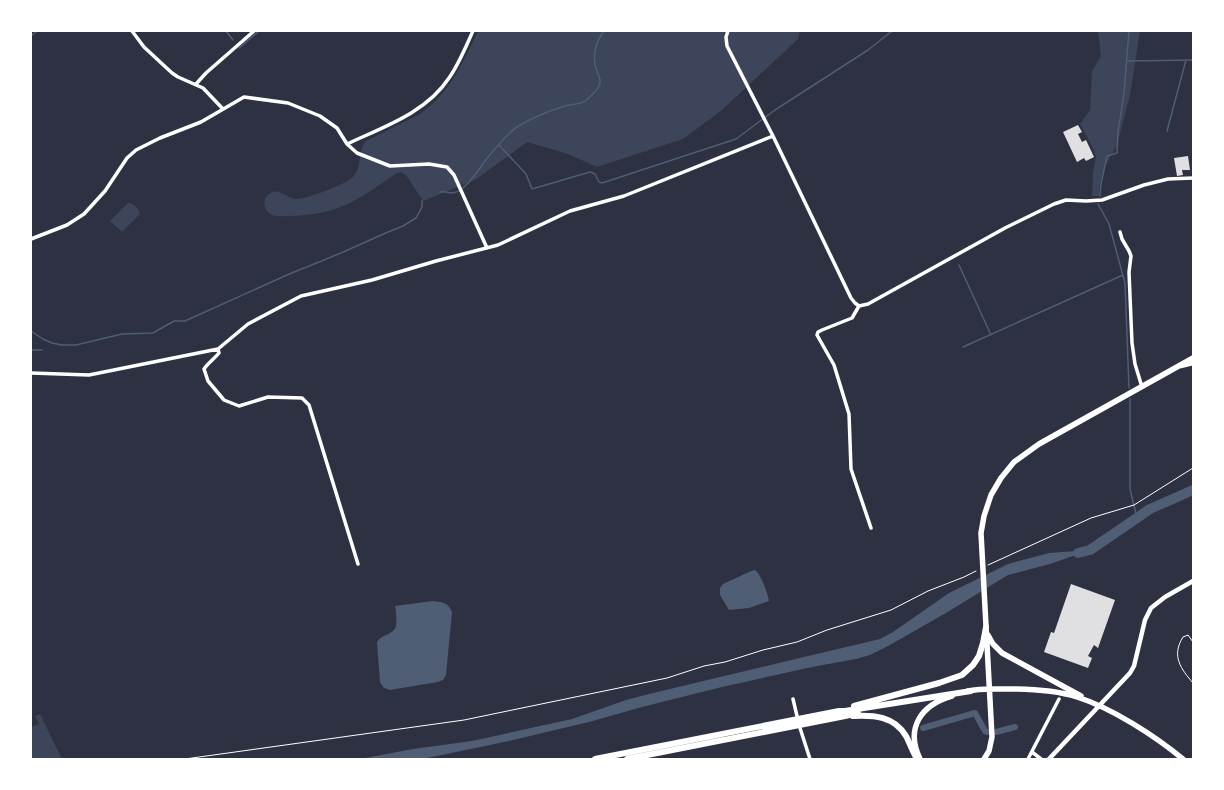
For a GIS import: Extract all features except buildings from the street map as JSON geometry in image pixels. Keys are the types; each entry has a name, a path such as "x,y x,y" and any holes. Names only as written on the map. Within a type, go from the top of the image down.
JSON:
{"highway":[{"path":"596,759 839,711 944,682 962,675 973,665 979,656 984,643 986,627"},
{"path":"839,711 910,701 971,690"},
{"path":"627,759 846,716 903,704 910,701"},
{"path":"846,716 875,715 892,722 903,732 919,759"}],"main road":[{"path":"984,759 989,751 992,738 980,533 987,505 996,486 1014,462 1039,444 1193,358"},
{"path":"986,627 988,637 995,647 1005,654 1152,736 1183,759"},
{"path":"919,759 914,737 915,728 920,717 935,703 971,690 1010,689 1047,691 1076,697 1094,704"}],"street":[{"path":"132,31 144,47 172,73 207,91 223,109"},
{"path":"196,84 206,73 254,31"},
{"path":"347,144 412,113 433,97 450,78 474,31"},
{"path":"728,31 726,37 727,46 851,298 859,306"},
{"path":"31,239 67,225 84,214 105,191 127,158 136,150 160,138 202,122 244,97 288,103 308,110 329,121 339,131 347,144 357,153 390,166 429,164 447,166 454,175 487,248"},
{"path":"31,374 89,375 218,348 248,324 301,296 381,278 503,243 578,208 624,196 772,136"},
{"path":"871,528 851,469 849,414 834,365 817,335 818,332 852,318 859,306 868,304 998,232 1063,200 1102,200 1144,185 1168,179 1193,178"},
{"path":"1120,232 1131,256 1132,342 1135,364 1142,387"},
{"path":"218,348 218,353 215,358 204,369 208,381 224,400 239,406 268,397 302,398 309,405 358,564"},
{"path":"1177,367 1193,363"},
{"path":"1050,759 1130,673 1134,666 1145,620 1151,608 1165,596 1193,581"},
{"path":"793,699 797,716"},
{"path":"1028,759 1059,699"},
{"path":"800,728 810,759"},
{"path":"1032,752 1041,759"}],"path":[{"path":"987,566 1091,518 1134,504 1193,468"},
{"path":"185,759 457,721 667,678 704,666 725,662 763,650 797,642 827,630 892,610 928,591 981,569"},
{"path":"1193,642 1188,636 1183,637 1178,656 1181,668 1193,683"}],"shaded area":[{"path":"478,31 800,31 798,39 721,111 683,139 597,167 568,154 527,142 475,180 423,201 406,175 401,172 397,173 347,205 331,210 297,216 274,216 267,211 264,201 271,193 279,192 297,199 318,194 353,177 358,169 363,145 366,141 420,114 430,106 455,76"},
{"path":"1098,31 1140,31 1130,95 1117,145 1104,168 1099,196 1092,196 1093,172 1096,157 1094,150 1080,124 1090,110 1092,71 1101,56"},
{"path":"128,203 136,207 140,214 122,232 110,221"},
{"path":"1090,550 1050,564 1008,575 946,613 870,655 722,687 589,722 437,756 422,759 360,759 413,749 472,741 572,719 626,700 649,694 880,639 893,632 949,593 1008,564 1049,553"},
{"path":"755,570 762,580 769,601 749,608 729,610 720,595 720,588 723,584"},
{"path":"433,601 445,604 451,609 452,612 446,675 443,680 438,682 390,690 384,688 380,682 377,643 381,638 392,632 396,626 395,606"},
{"path":"40,714 62,759 31,759 31,727 39,724 35,716"}],"waterway":[{"path":"31,36 37,31"},
{"path":"226,31 233,40"},
{"path":"239,48 259,31"},
{"path":"440,192 457,192 467,184 498,145 517,127 552,110 583,102 592,95 600,83 600,78 594,59 597,44 604,31"},
{"path":"499,145 526,174 532,189 590,172 595,174 599,182 602,183 736,139 775,110 868,50 892,31"},
{"path":"1100,196 1107,156 1117,153 1129,31"},
{"path":"1167,131 1186,60"},
{"path":"1127,61 1193,60"},
{"path":"31,331 43,339 62,345 76,345 122,334 153,333 174,321 185,321 287,275 403,226 416,218 422,207 422,201"},
{"path":"1098,204 1109,224 1125,283 1129,388"},
{"path":"959,265 991,335"},
{"path":"963,347 1123,275"},
{"path":"31,350 42,350"},
{"path":"1130,399 1130,489 1137,518"},
{"path":"1078,553 1090,550 1150,509 1193,490"},
{"path":"923,728 975,713 987,732"},
{"path":"996,732 1015,727"}]}
